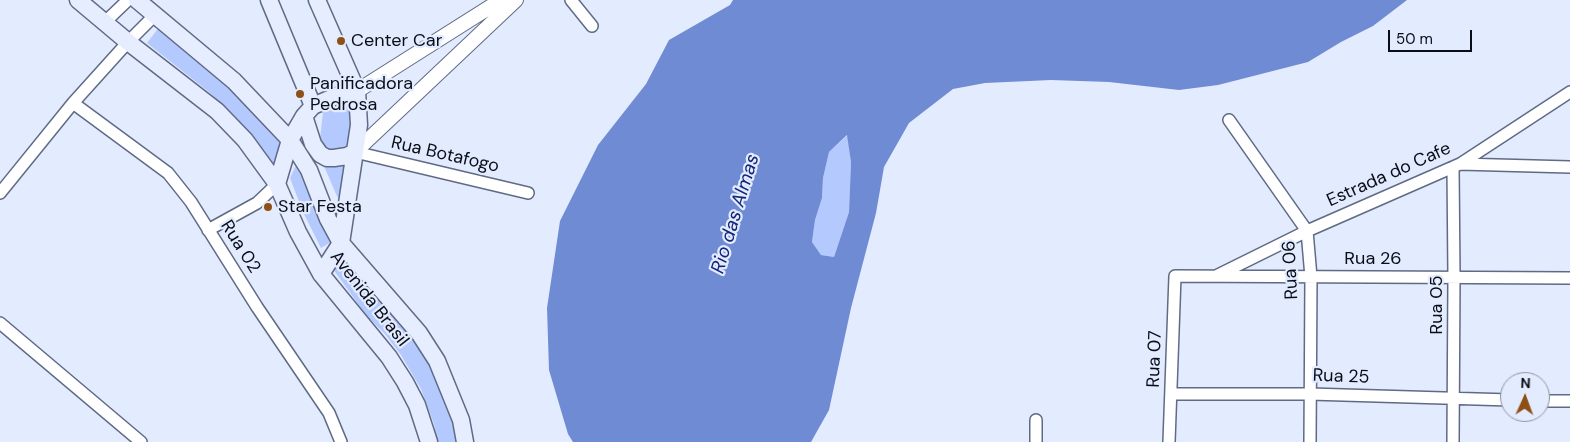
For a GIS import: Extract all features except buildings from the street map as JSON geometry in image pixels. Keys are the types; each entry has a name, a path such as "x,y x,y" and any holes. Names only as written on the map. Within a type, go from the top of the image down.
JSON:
{"main road":[{"name":"Avenida Brasil","path":"78,0 128,42 217,110 245,140 277,184 298,232 321,274 389,357 405,382 417,405 429,442"},
{"name":"Avenida Brasil","path":"137,0 234,81 290,140 309,170 328,219 341,243 419,333 437,360 461,420 465,442"},
{"path":"269,0 308,111 313,144 320,154 327,158 341,158 355,152"},
{"path":"317,0 357,92 359,125 341,243 321,274"},
{"path":"277,184 290,140 308,111 336,96 357,92"}],"street":[{"path":"105,22 128,0"},
{"path":"357,92 501,0"},
{"path":"355,152 516,0"},
{"path":"571,0 592,26"},
{"path":"0,193 73,103 154,16"},
{"name":"Estrada do Cafe","path":"1214,276 1307,231 1456,165 1570,92"},
{"name":"Rua 02","path":"73,103 168,174 191,202 257,307 329,414 341,442"},
{"name":"Rua 06","path":"1229,120 1307,231 1311,277 1310,442"},
{"name":"Rua Botafogo","path":"355,152 528,193"},
{"path":"1456,165 1570,167"},
{"name":"Rua 05","path":"1454,442 1456,165"},
{"path":"208,230 257,203 277,184"},
{"name":"Rua 26","path":"1175,276 1570,278"},
{"name":"Rua 07","path":"1170,442 1175,276"},
{"path":"0,324 141,442"},
{"name":"Rua 25","path":"1171,394 1310,394 1500,400"},
{"path":"1550,401 1570,401"},
{"path":"1036,420 1036,442"}],"shaded area":[{"path":"160,26 229,81 287,142 277,174 237,120 209,92 147,43"},
{"path":"345,100 354,103 347,152 331,157 319,148 324,103"},
{"path":"848,135 851,162 849,212 834,257 821,255 812,242 815,220 822,198 823,178 829,152"},
{"path":"351,158 344,207 336,194 321,159"},
{"path":"298,161 336,239 321,248 303,212 290,178"},
{"path":"349,256 420,341 448,401 459,442 437,442 434,424 421,389 401,355 385,334 366,315 333,269"}],"water":[{"name":"Rio das Almas","path":"733,0 1407,0 1373,26 1341,42 1308,62 1218,85 1179,90 1109,82 1051,80 985,83 953,89 909,123 884,167 876,213 851,308 829,410 811,442 573,442 568,434 549,370 547,308 560,221 598,145 646,84 669,40 730,5","holes":["847,135 851,162 849,212 834,257 821,255 812,242 815,220 822,198 823,178 829,152"]}],"place":[{"name":"Center Car","path":"341,41"},
{"name":"Panificadora Pedrosa","path":"300,94"},
{"name":"Star Festa","path":"268,207"}]}
